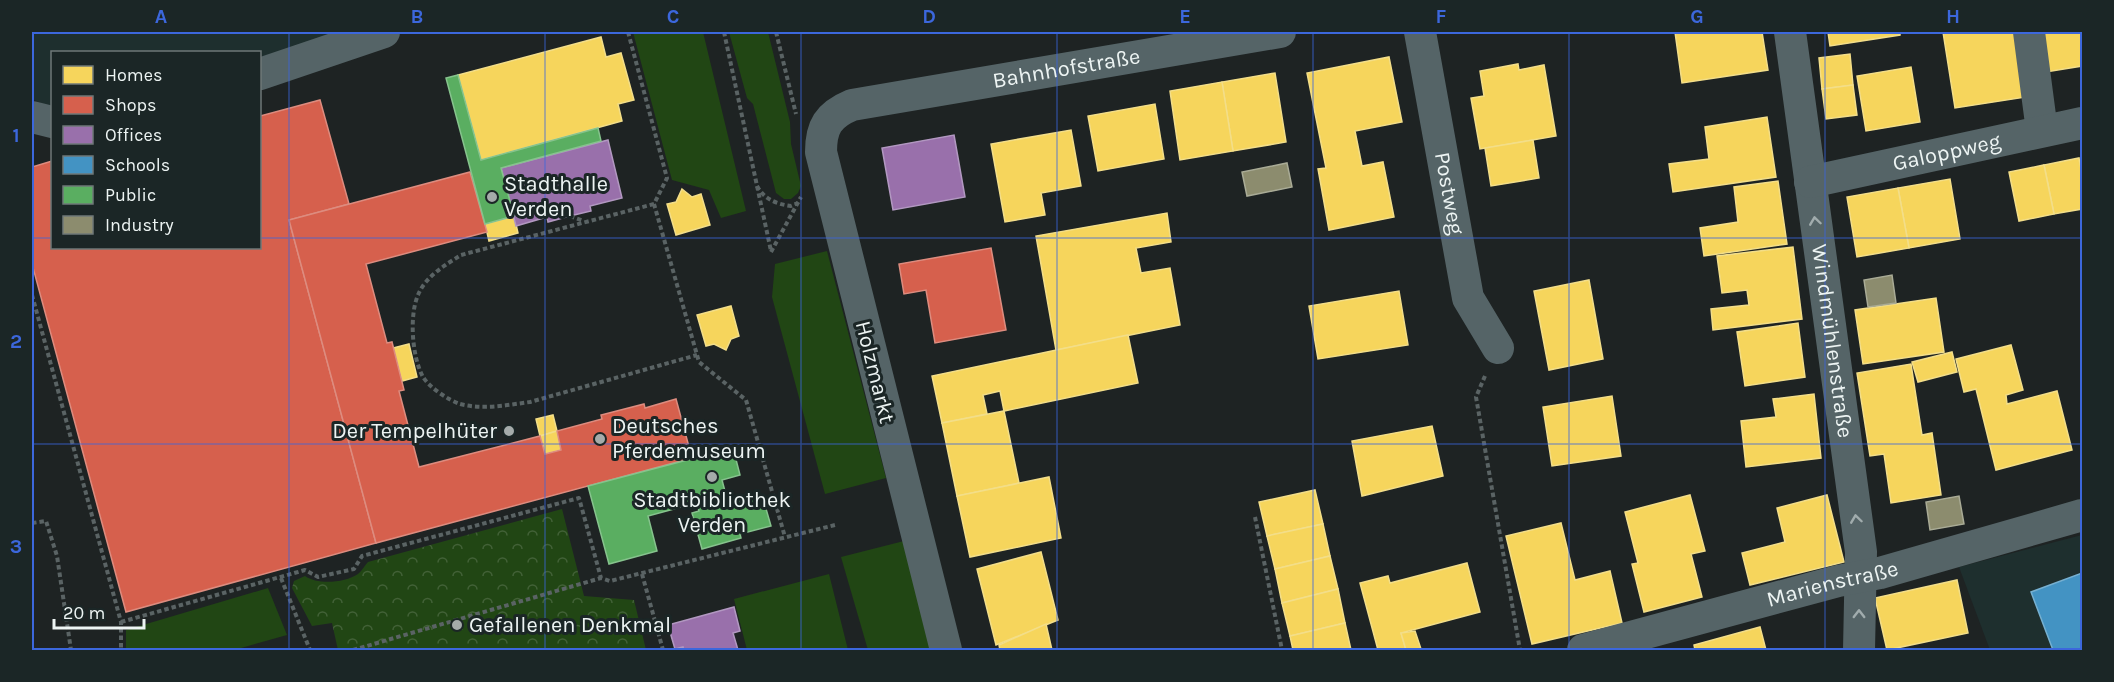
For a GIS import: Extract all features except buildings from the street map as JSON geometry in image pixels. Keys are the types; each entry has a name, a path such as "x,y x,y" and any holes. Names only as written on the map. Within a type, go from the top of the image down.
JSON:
{"street":[{"path":"261,74 384,32"},
{"name":"Bahnhofstraße","path":"852,105 1149,43 1280,32"},
{"name":"Postweg","path":"1419,32 1468,298 1498,348"},
{"name":"Windmühlenstraße","path":"1790,32 1861,552 1859,651"},
{"path":"2029,32 2043,131"},
{"name":"Holzmarkt","path":"852,105 839,111 826,125 821,137 820,152 946,651"},
{"path":"32,117 51,122"},
{"name":"Galoppweg","path":"1810,182 2082,123"},
{"name":"Marienstraße","path":"1583,651 1880,573 2082,516"}],"path":[{"path":"628,32 667,178 654,204 699,362 746,400 785,537"},
{"path":"730,32 724,32 771,252"},
{"path":"754,180 763,196 769,200 791,206 798,203"},
{"path":"654,204 461,255 431,276 418,294 411,332 423,377 444,396 459,404 502,406 539,400 697,355"},
{"path":"573,225 570,216 586,222"},
{"path":"32,295 121,622 121,651"},
{"path":"1498,348 1476,397 1520,651"},
{"path":"121,622 305,570 318,577 354,569 362,556 579,498 601,578"},
{"path":"1255,517 1282,651"},
{"path":"32,523 46,521 57,556 71,651"},
{"path":"353,651 601,578 610,582 835,525"},
{"path":"642,574 663,651"},
{"path":"281,578 310,651"}],"shaded area":[{"path":"32,32 358,32 261,67 261,51 51,51 51,108 32,99"},
{"path":"2082,535 2082,650 1990,650 1959,567"}],"green space":[{"path":"633,32 703,32 746,211 721,218 709,190 672,180"},
{"path":"729,32 768,32 790,122 791,144 801,186 798,193 791,199 784,199 776,193 753,104 747,98"},
{"path":"827,251 886,478 825,494 772,297 775,264"},
{"path":"562,509 584,596 634,600 646,650 338,650 332,623 312,626 292,588 294,581 305,576 324,582 346,579 358,574 368,562"},
{"path":"904,541 932,650 868,650 841,557"},
{"path":"829,574 848,650 747,650 734,599"},
{"path":"268,588 287,635 234,650 126,650 126,630"}],"place":[{"name":"Stadthalle Verden","path":"492,197"},
{"name":"Der Tempelhüter","path":"509,431"},
{"name":"Deutsches Pferdemuseum","path":"600,439"},
{"name":"Stadtbibliothek Verden","path":"712,477"},
{"name":"Gefallenen Denkmal","path":"457,625"}]}
